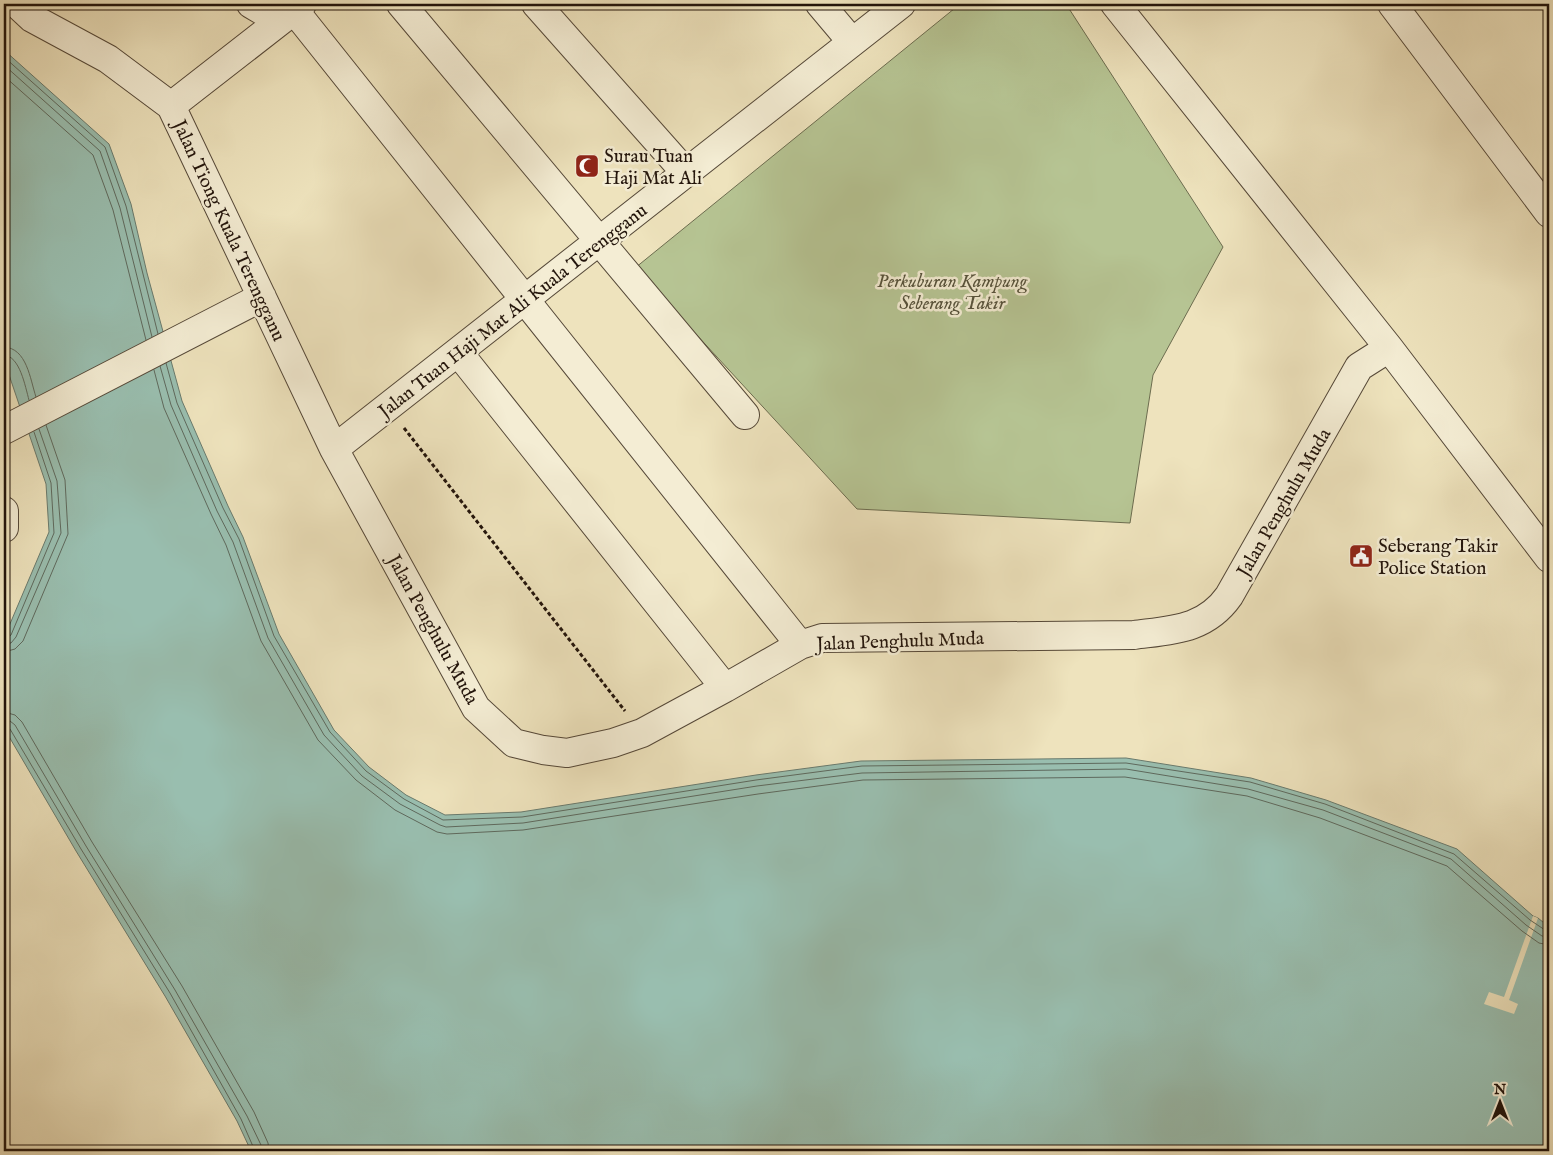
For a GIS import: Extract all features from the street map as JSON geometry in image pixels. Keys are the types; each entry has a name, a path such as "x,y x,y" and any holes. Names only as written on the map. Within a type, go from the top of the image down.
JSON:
{"street":[{"path":"17,4 32,18 108,59 171,106"},
{"path":"251,4 292,12 800,645"},
{"path":"401,4 744,415"},
{"path":"536,4 686,174"},
{"path":"820,4 852,42"},
{"name":"Jalan Tuan Haji Mat Ali Kuala Terengganu","path":"334,449 901,4"},
{"path":"1115,4 1389,348 1549,558"},
{"path":"1392,4 1549,213"},
{"name":"Jalan Tiong Kuala Terengganu","path":"292,12 171,106 334,449"},
{"path":"11,426 262,297"},
{"name":"Jalan Penghulu Muda","path":"334,449 476,708 514,742 543,750 567,753 613,744 642,733 800,645 822,638 1134,635 1178,630 1212,616 1221,608 1229,596 1359,367 1389,348"},
{"path":"458,352 725,688"},
{"path":"4,511 4,528"}],"path":[{"path":"388,408 642,733"}],"green space":[{"name":"Perkuburan Kampung Seberang Takir","path":"960,4 1066,4 1223,247 1153,375 1130,523 857,509 635,268"}],"water":[{"path":"4,50 109,144 131,204 147,273 182,401 243,537 279,634 334,730 369,767 406,795 445,815 521,812 756,775 861,761 1126,758 1251,778 1326,800 1457,849 1533,916 1549,927 1549,1151 251,1151 237,1121 165,996 76,851 4,728 4,638 49,532 46,484 4,360"}],"pier":[{"path":"1533,916 1538,918 1509,1000 1518,1004 1514,1014 1484,1004 1489,992 1504,997"}],"place":[{"name":"Surau Tuan Haji Mat Ali","path":"587,166"},
{"name":"Seberang Takir Police Station","path":"1361,556"}]}
